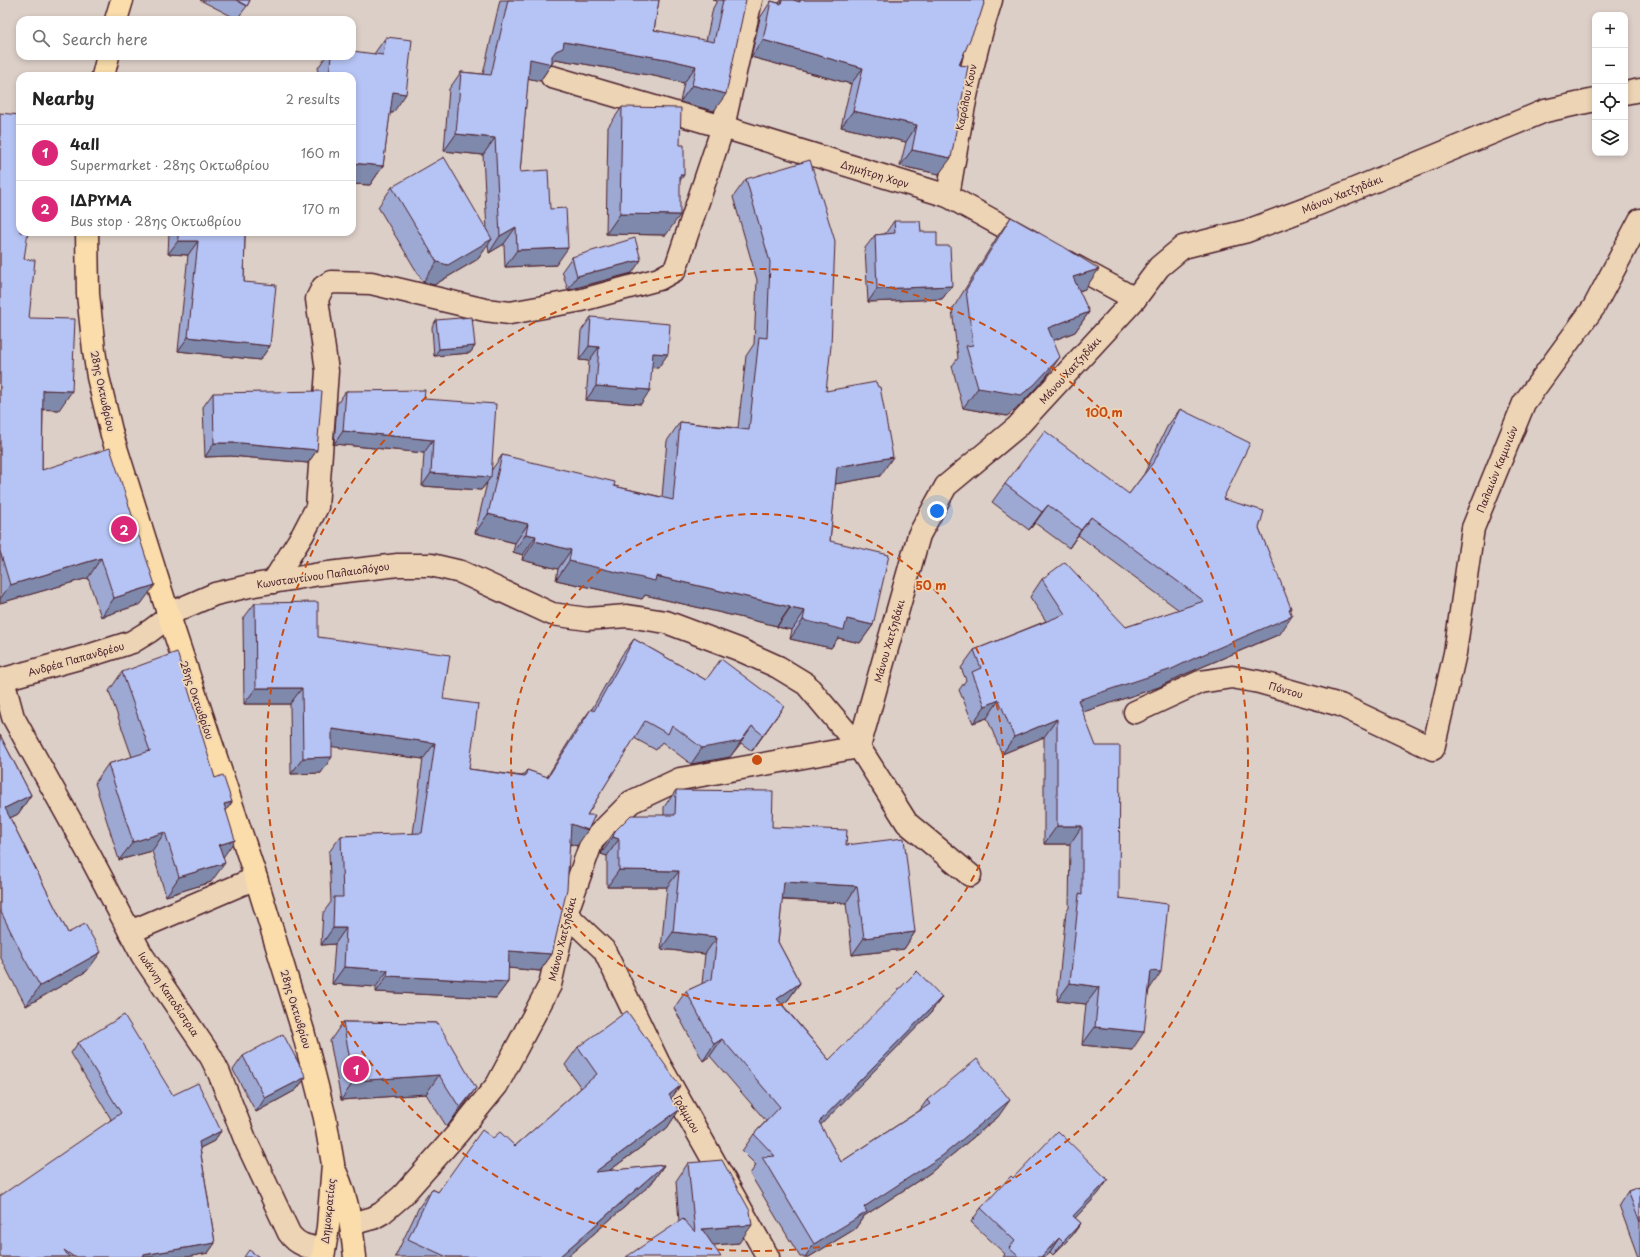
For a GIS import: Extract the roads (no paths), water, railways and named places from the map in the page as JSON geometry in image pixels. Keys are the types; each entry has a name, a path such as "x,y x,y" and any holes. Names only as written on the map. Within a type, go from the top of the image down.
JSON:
{"main road":[{"path":"117,16 122,0"},
{"path":"105,72 107,60"},
{"name":"28ης Οκτωβρίου","path":"87,236 88,294 98,377 114,442 169,616 256,878 303,1032 317,1083 331,1145 333,1164"},
{"path":"333,1164 342,1187 351,1224 355,1257"},
{"name":"Δημοκρατίας","path":"323,1253 331,1194 333,1164"}],"street":[{"path":"273,582 317,506 327,371 317,299 323,287 331,282 371,283 485,310 510,313 582,300 659,279 674,270 723,126 751,0"},
{"name":"Καρόλου Κουν","path":"948,196 963,111 981,30 991,0"},
{"name":"Δημήτρη Χορν","path":"552,77 723,126 948,196 1135,299"},
{"path":"1628,93 1640,90"},
{"name":"Μάνου Χατζηδάκι","path":"351,1224 373,1218 382,1213 397,1200 457,1134 497,1085 550,985 566,914 592,841 631,802 680,779 859,747 919,535 946,486 1017,427 1135,299 1159,266 1183,247 1247,231 1304,210 1545,111 1592,101"},
{"name":"Παλαιών Καμινιών","path":"1433,749 1455,653 1473,528 1524,403 1594,307 1640,220"},
{"name":"Κωνσταντίνου Παλαιολόγου","path":"169,616 195,602 215,594 273,582 320,574 398,565 431,565 462,572 552,614 587,619 626,616 666,622 738,649 778,667 806,684 859,747 907,823 970,875"},
{"name":"Ανδρέα Παπανδρέου","path":"1,680 132,642 150,631 169,616"},
{"name":"Πόντου","path":"1135,712 1200,682 1232,677 1259,682 1340,705 1433,749"},
{"name":"Ιωάννη Καποδίστρια","path":"1,680 15,722 89,854 151,970 211,1057 288,1232 295,1240 304,1246 323,1253"},
{"path":"130,932 256,878"},
{"name":"Γράμμου","path":"566,914 604,950 659,1064 768,1257"}],"place":[{"name":"ΙΔΡΥΜΑ","path":"124,529"},
{"name":"4all","path":"356,1069"}]}
